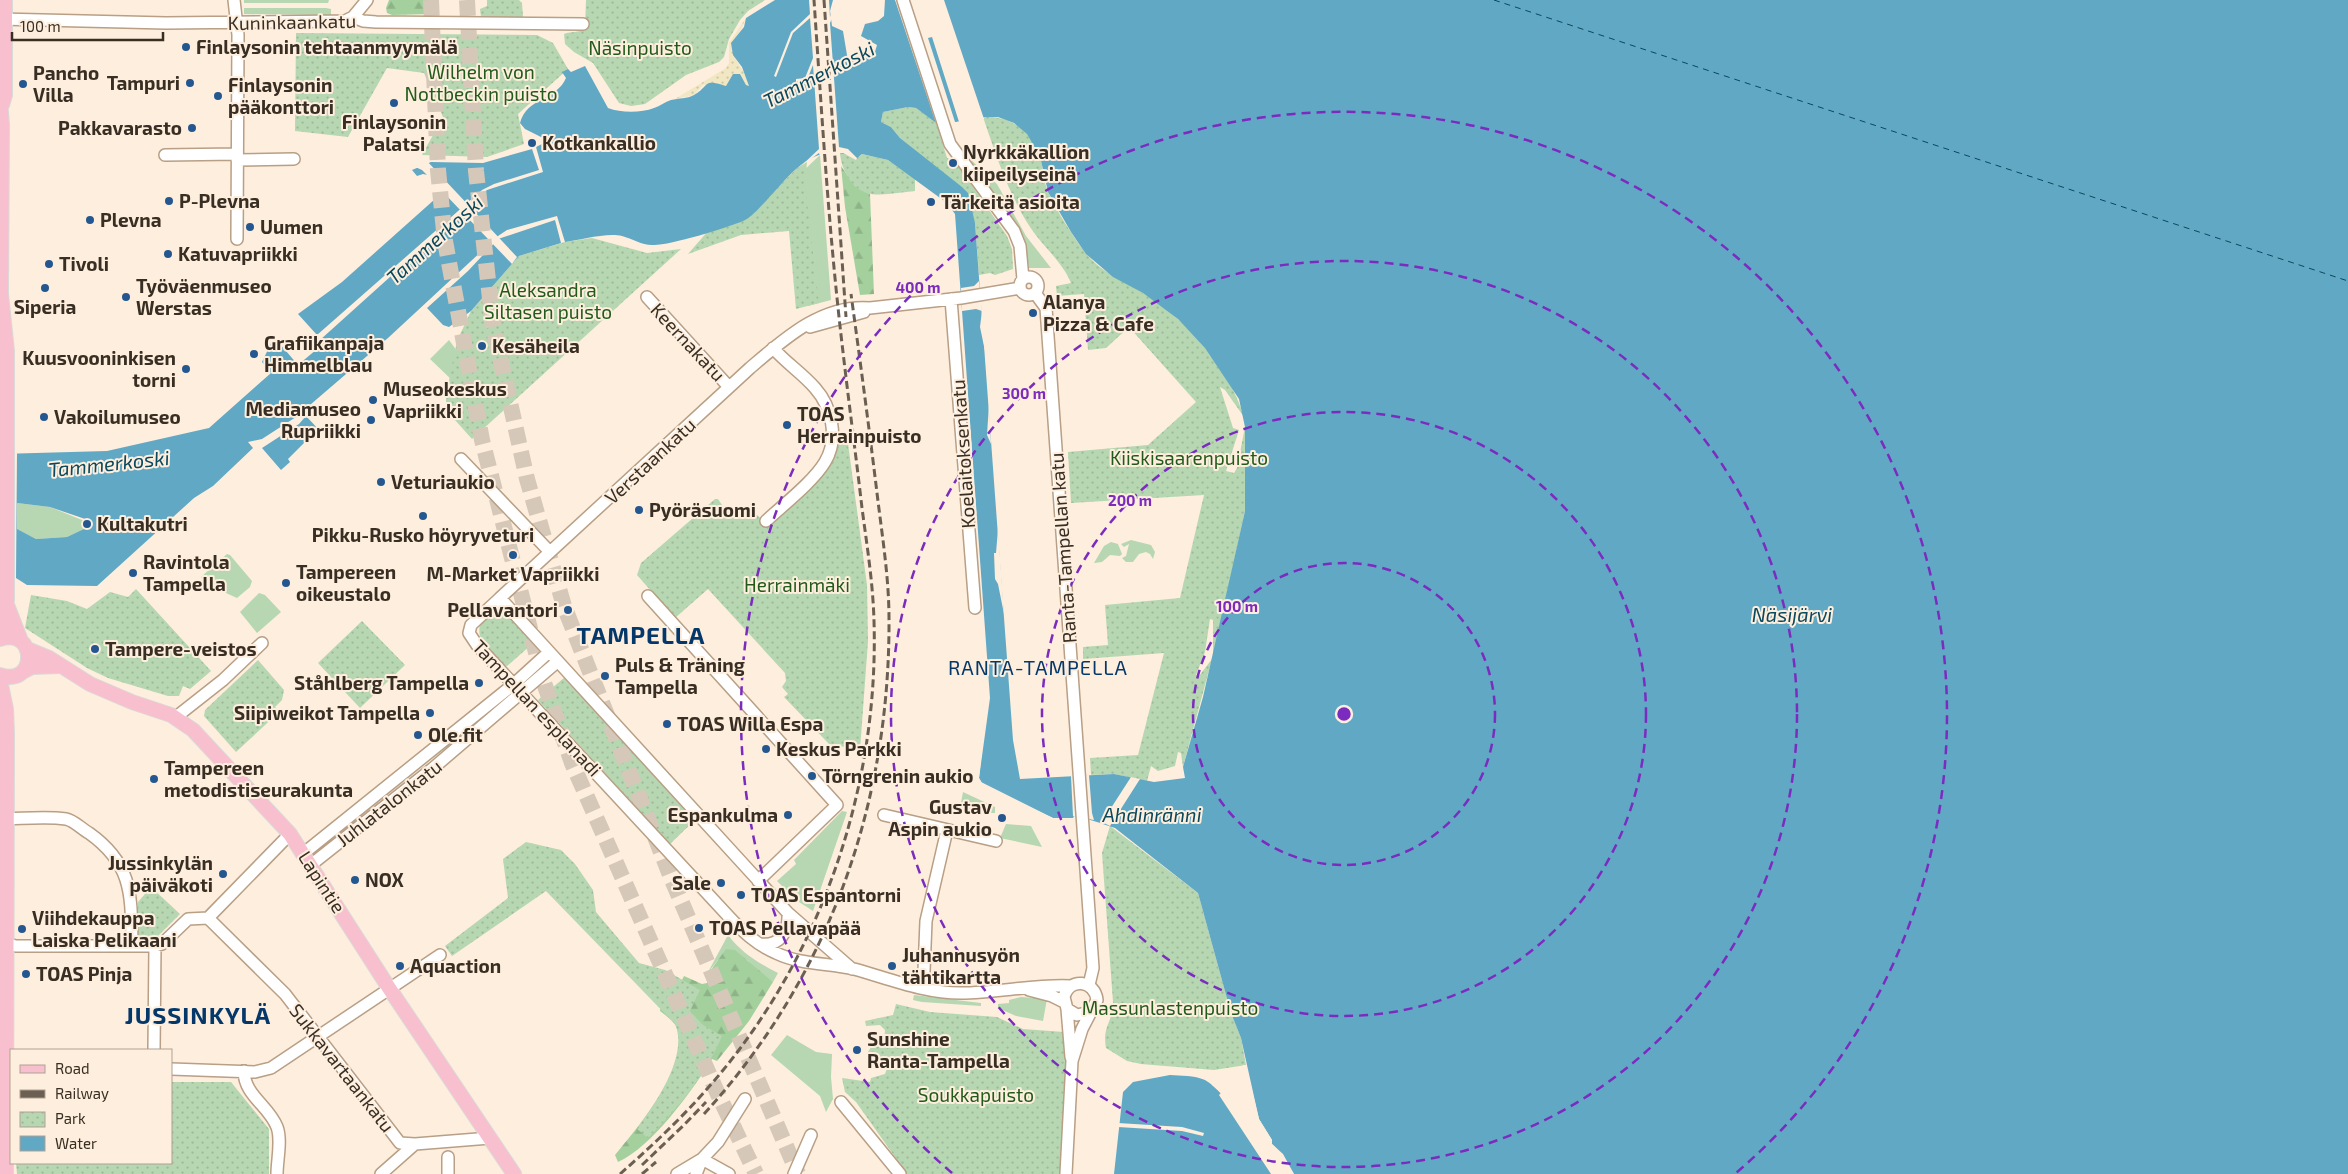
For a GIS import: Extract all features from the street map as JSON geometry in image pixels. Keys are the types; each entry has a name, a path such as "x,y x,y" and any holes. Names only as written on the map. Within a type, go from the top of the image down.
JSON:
{"main road":[{"path":"0,638 7,599 7,351 1,294 1,102 5,95 2,19 5,0"},
{"path":"6,709 28,660 7,599"},
{"name":"Lapintie","path":"0,638 10,637 110,693 176,717 193,730 290,834 308,859 389,988 514,1174"},
{"path":"0,675 12,677 32,667 59,666"},
{"path":"0,680 6,709 3,943 6,1174"}],"street":[{"path":"234,0 238,35 238,239"},
{"path":"353,17 367,0"},
{"path":"903,0 950,144 1014,231 1020,246 1022,283"},
{"name":"Kuninkaankatu","path":"2,19 236,22 345,21 353,17 363,21 376,22 584,24"},
{"path":"165,155 294,159"},
{"name":"Ranta-Tampellan katu","path":"1022,283 1026,294 1035,293 1046,308 1083,818 1082,860 1093,968 1089,985"},
{"name":"Verstaankatu","path":"500,598 773,348 803,328 816,327 860,314 870,308 956,299 980,295 1022,283"},
{"name":"Keernakatu","path":"647,297 730,387"},
{"name":"Koelaitoksenkatu","path":"956,299 974,608"},
{"path":"766,522 819,470 826,460 831,446 830,417 822,398 812,385 773,348"},
{"path":"462,459 550,552"},
{"path":"648,596 836,805 762,877"},
{"name":"Tampellan esplanadi","path":"852,969 788,913 762,877 548,653 500,598 471,626 469,633 477,645 731,919 760,944 786,957 819,965 852,969 920,988 960,993 1027,989 1048,985 1071,986"},
{"path":"176,717 223,680 262,643"},
{"name":"Juhlatalonkatu","path":"308,859 548,653"},
{"name":"Juhlatalonkatu","path":"308,859 432,769 557,662"},
{"path":"884,815 996,840"},
{"path":"4,819 68,819 98,840 110,853 127,881 131,898 132,946"},
{"path":"920,988 924,971 926,921 948,830"},
{"path":"3,943 16,946 155,946 162,944 188,920 208,918 290,834"},
{"path":"760,944 773,944 784,935 788,913"},
{"name":"Sukkavartaankatu","path":"208,918 284,994 400,1143 416,1144"},
{"path":"154,1049 155,946"},
{"path":"172,1069 262,1071 271,1068 440,955"},
{"path":"1066,1174 1072,1061 1082,1028 1096,1004 1096,997 1089,985 1082,983 1071,986 1065,993 1072,1061"},
{"name":"Tampellan esplanadi","path":"1027,989 1052,996 1065,1005"},
{"path":"1065,1005 1077,1015 1090,1012"},
{"path":"244,1071 244,1081 276,1124 278,1132 277,1174"},
{"path":"677,1174 702,1159 718,1142 745,1099"},
{"path":"841,1102 900,1174"},
{"path":"794,1174 811,1135"},
{"path":"381,1174 416,1144 490,1138"},
{"path":"448,1157 448,1174"},
{"path":"696,1174 702,1159"},
{"path":"702,1159 729,1174"}],"green space":[{"path":"244,0 329,0 328,3 244,3"},
{"path":"389,0 432,0 431,14 392,15 387,13 386,8"},
{"path":"487,0 519,0 522,3 523,17 481,17 480,9 487,6"},
{"name":"Näsinpuisto","path":"586,0 765,0 748,11 740,20 729,39 724,57 719,62 686,75 645,104 631,106 619,103 593,63 574,52 565,44 564,34 585,29"},
{"path":"244,8 326,8 331,9 331,15 244,14"},
{"name":"Wilhelm von Nottbeckin puisto","path":"296,33 537,35 553,43 568,69 518,114 524,144 487,157 422,155 443,117 424,73 387,68 348,137 295,131"},
{"path":"908,107 916,108 936,122 947,158 955,161 1007,236 1012,249 1013,269 995,275 990,273 979,275 975,223 917,152 900,138 891,127 881,122 883,112"},
{"name":"Kiiskisaarenpuisto","path":"983,117 1002,118 1019,126 1026,133 1037,148 1049,194 1085,252 1105,270 1159,304 1190,331 1204,346 1228,380 1244,417 1225,390 1220,387 1233,428 1239,430 1226,471 1234,473 1237,468 1245,427 1245,511 1213,657 1213,620 1210,619 1205,652 1196,675 1199,676 1212,659 1183,767 1181,753 1178,752 1175,766 1158,771 1151,766 1147,781 1114,774 1091,775 1090,758 1138,755 1164,653 1083,659 1083,647 1108,645 1105,605 1180,598 1204,495 1071,503 1068,452 1148,445 1196,402 1129,327 1106,348 1088,350 1084,294 1057,296 1056,286 1071,283 1058,261 1030,227 1015,201 1003,174"},
{"path":"840,153 860,156 862,154 888,160 915,179 915,191 882,195 871,194 858,189 845,172"},
{"path":"820,155 831,300 808,306 798,176"},
{"path":"969,158 997,184 1026,236 1051,268 1029,268 1024,237"},
{"path":"807,161 805,185 819,303 796,309 789,231 741,235 688,254 708,231 744,220 796,169"},
{"path":"841,166 855,186 870,194 874,294 860,295 845,207"},
{"name":"Aleksandra Siltasen puisto","path":"592,238 647,253 681,249 472,439 446,410 446,395 457,341 471,311 519,256 565,242"},
{"path":"449,340 457,351 454,382 430,359"},
{"name":"Herrainmäki","path":"836,436 847,436 867,585 868,641 860,750 829,744 784,697 788,694 782,687 786,681 785,673 708,589 675,618 637,575 641,563 715,499 718,499 726,511 757,515 766,523 804,488"},
{"path":"17,503 50,507 82,520 91,521 90,526 67,537 36,539 16,529"},
{"path":"1131,540 1151,545 1155,552 1153,559 1146,552 1139,554 1133,562 1126,562 1122,558 1126,556 1129,544 1124,547 1121,544"},
{"path":"1111,542 1118,544 1122,554 1120,556 1110,555 1102,562 1094,563 1104,546"},
{"path":"227,554 230,555 252,581 250,587 237,598 206,584 201,577"},
{"path":"136,589 211,671 190,689 183,686 179,696 168,696 108,678 87,668 25,628 31,595 67,601 87,609 110,592 128,597"},
{"path":"259,593 265,595 281,612 257,633 240,612"},
{"path":"499,610 518,624 526,634 531,645 507,666 503,665 485,647 479,631 480,624"},
{"path":"362,621 405,665 360,708 318,663"},
{"path":"258,660 284,690 282,700 275,707 279,712 236,752 204,716 205,710"},
{"path":"565,677 696,819 670,844 538,700"},
{"path":"963,792 995,807 995,813 959,813"},
{"path":"842,811 847,812 813,911 796,900 777,881 796,864 794,860"},
{"path":"1006,824 1031,826 1042,847 1000,838"},
{"name":"Massunlastenpuisto","path":"1110,826 1198,893 1231,1013 1241,1038 1246,1065 1214,1070 1141,1064 1127,1061 1106,1048 1105,1034 1113,1009 1113,1002 1102,853"},
{"path":"526,842 561,850 575,864 593,890 596,912 639,963 665,970 700,990 690,1011 703,1025 722,1036 699,1078 670,1115 648,1138 637,1129 661,1093 674,1065 678,1050 675,1024 546,891 452,956 445,946 508,898 503,859"},
{"path":"151,887 180,914 157,937 138,937 138,902"},
{"path":"728,935 751,957 778,973 773,982 763,977 747,960 718,960 707,974"},
{"path":"726,949 735,950 773,982 749,1021 717,1061 712,1059 670,1117 644,1144 631,1155 618,1162 615,1155 647,1114 668,1080 675,1063 679,1046 678,1031 673,1022 660,1011 665,970 682,980 684,976 702,984 707,983 708,974"},
{"path":"914,995 981,1003 981,1006 922,1002 913,1000"},
{"path":"1021,997 1047,999 1043,1021 1016,1016 998,1008 998,1004 1009,1003 1009,1000"},
{"name":"Soukkapuisto","path":"896,1004 930,1012 997,1017 1023,1029 1064,1032 1066,1046 1060,1174 907,1174 856,1102 845,1092 842,1078 870,1082 871,1078 885,1074 888,1065 885,1058 870,1056 868,1052 871,1047 884,1043 885,1030 880,1025 866,1026 865,1021 893,1015"},
{"path":"787,1035 816,1052 832,1054 831,1077 833,1099 826,1112 820,1096 771,1055"},
{"path":"172,1082 231,1082 269,1129 269,1174 17,1174 16,1164 172,1164"}],"sand":[{"path":"746,18 735,39 733,51 749,86 746,85 740,74 726,86 720,84 703,85 694,95 675,99 726,68 729,63 729,43"}],"water":[{"name":"Näsijärvi","path":"775,0 833,0 830,11 832,26 843,31 848,61 861,57 865,53 874,55 877,45 861,36 865,24 878,21 884,16 885,0 2348,0 2348,1174 1294,1174 1272,1144 1272,1140 1259,1119 1241,1038 1231,1013 1198,893 1115,828 1074,816 1073,818 1055,819 984,786 979,778 990,698 955,214 947,203 888,160 862,154 857,158 842,153 828,153 816,156 795,170 746,219 712,232 662,244 646,244 616,235 565,242 557,216 507,230 498,236 388,338 296,417 262,439 248,442 253,448 213,486 194,498 97,586 27,585 16,578 0,454 107,451 209,428 271,373 262,362 274,337 298,365 323,344 320,340 487,190 543,172 536,147 544,143 545,139 525,129 520,123 529,108 562,85 566,78 562,72 568,69 571,72 585,66 608,108 625,112 649,110 671,100 686,98 699,92 710,83 726,86 733,74 740,74 746,85 749,86 742,67 733,55 731,43 744,27 746,18","holes":["908,107 916,108 939,125 983,117 998,117 1014,123 1027,134 1040,156 1048,192 1086,254 1113,277 1143,293 1178,319 1205,348 1239,399 1245,427 1245,511 1203,697 1183,767 1185,778 1154,782 1114,774 1020,779 1013,740 975,223 968,193 900,138 891,127 881,122 883,112","17,503 50,507 91,521 90,526 67,537 36,539 17,529"]},
{"path":"532,149 539,170 494,184 482,190 317,335 298,314 342,282 444,191 445,181 443,178 423,174 417,176 412,170 431,162 483,163"},
{"path":"555,220 561,243 519,256 471,311 449,327 443,325 427,308 468,271 498,239"},
{"path":"306,416 320,431 314,438 311,436 288,459 290,462 281,470 262,448 299,424"},
{"path":"1170,1075 1196,1077 1214,1086 1242,1122 1274,1174 1114,1174 1123,1092 1133,1082"}],"pier":[{"path":"809,0 829,0 830,17 832,12 833,16 830,23 839,147 848,149 857,158 856,160 843,153 840,153 840,155 820,156 819,153 801,166 819,149 813,65 807,80 796,82 796,79 805,78 813,58 810,18 793,33 776,77 774,76 791,32 810,14"},
{"path":"895,0 944,0 984,119 960,125 932,37 928,38 956,125 937,126"},
{"path":"426,160 517,257 512,264 441,190 443,186 441,180 429,177 422,170 413,166"},
{"path":"979,281 982,311 976,309 962,311 961,288 974,286"},
{"path":"982,311 985,321 991,444 987,435 989,404 985,351 980,327"},
{"path":"17,453 16,581 0,579 0,454"},
{"path":"998,529 1004,614 998,584 995,579 994,553 996,553"},
{"path":"983,723 985,724 979,778 981,782 1053,818 1073,818 1072,821 1054,821 983,788 979,784 977,777"},
{"path":"1089,775 1094,820 1073,816 1071,776"},
{"path":"1131,777 1140,779 1110,826 1102,822"},
{"path":"1243,1065 1246,1065 1259,1119 1272,1140 1272,1144 1283,1154 1294,1174 1291,1174 1281,1156 1270,1146 1257,1120"},
{"path":"1213,1083 1223,1092 1277,1174 1271,1174 1219,1095 1221,1093 1212,1085"},
{"path":"1118,1123 1182,1127 1204,1133 1203,1136 1182,1131 1118,1127"}],"ferry route":[{"path":"1494,0 2348,281"}],"tunnel":[{"path":"431,0 438,170 445,241 482,440 543,680 572,763 717,1092 756,1174"},
{"path":"467,0 476,171 493,326 527,479 564,606 672,880 798,1174"}],"railway":[{"path":"620,1174 692,1106 714,1081 752,1032 785,979 813,924 836,866 854,806 866,745 873,683 874,621 870,564 838,308 826,176 814,0"},
{"path":"824,0 846,317"},
{"path":"704,1114 748,1061 786,1005 818,946 844,884 864,821 878,755 886,688 889,619 888,588 851,294"},
{"path":"642,1165 706,1102"},
{"path":"642,1174 656,1162"}],"place":[{"name":"Finlaysonin tehtaanmyymälä","path":"186,47"},
{"name":"Tampuri","path":"190,83"},
{"name":"Pancho Villa","path":"23,84"},
{"name":"Finlaysonin pääkonttori","path":"218,96"},
{"name":"Finlaysonin Palatsi","path":"394,103"},
{"name":"Pakkavarasto","path":"192,128"},
{"name":"Kotkankallio","path":"532,143"},
{"name":"Nyrkkäkallion kiipeilyseinä","path":"953,163"},
{"name":"P-Plevna","path":"169,201"},
{"name":"Tärkeitä asioita","path":"931,202"},
{"name":"Plevna","path":"90,220"},
{"name":"Uumen","path":"250,227"},
{"name":"Katuvapriikki","path":"168,254"},
{"name":"Tivoli","path":"49,264"},
{"name":"Siperia","path":"45,288"},
{"name":"Työväenmuseo Werstas","path":"126,297"},
{"name":"Alanya Pizza & Cafe","path":"1033,313"},
{"name":"Kesäheila","path":"482,346"},
{"name":"Grafiikanpaja Himmelblau","path":"254,354"},
{"name":"Kuusvooninkisen torni","path":"186,369"},
{"name":"Museokeskus Vapriikki","path":"373,400"},
{"name":"Vakoilumuseo","path":"44,417"},
{"name":"Mediamuseo Rupriikki","path":"371,420"},
{"name":"TOAS Herrainpuisto","path":"787,425"},
{"name":"Veturiaukio","path":"381,482"},
{"name":"Pyöräsuomi","path":"639,510"},
{"name":"Pikku-Rusko höyryveturi","path":"423,516"},
{"name":"Kultakutri","path":"87,524"},
{"name":"M-Market Vapriikki","path":"513,555"},
{"name":"Ravintola Tampella","path":"133,573"},
{"name":"Tampereen oikeustalo","path":"286,583"},
{"name":"Pellavantori","path":"568,610"},
{"name":"Tampere-veistos","path":"95,649"},
{"name":"Puls & Träning Tampella","path":"605,676"},
{"name":"Ståhlberg Tampella","path":"479,683"},
{"name":"Siipiweikot Tampella","path":"430,713"},
{"name":"TOAS Willa Espa","path":"667,724"},
{"name":"Ole.fit","path":"418,735"},
{"name":"Keskus Parkki","path":"766,749"},
{"name":"Törngrenin aukio","path":"812,776"},
{"name":"Tampereen metodistiseurakunta","path":"154,779"},
{"name":"Espankulma","path":"788,815"},
{"name":"Gustav Aspin aukio","path":"1002,818"},
{"name":"Jussinkylän päiväkoti","path":"223,874"},
{"name":"NOX","path":"355,880"},
{"name":"Sale","path":"721,883"},
{"name":"TOAS Espantorni","path":"741,895"},
{"name":"TOAS Pellavapää","path":"699,928"},
{"name":"Viihdekauppa Laiska Pelikaani","path":"22,929"},
{"name":"Aquaction","path":"400,966"},
{"name":"Juhannusyön tähtikartta","path":"892,966"},
{"name":"TOAS Pinja","path":"26,974"},
{"name":"Sunshine Ranta-Tampella","path":"857,1050"}],"district":[{"name":"TAMPELLA","path":"641,636"},
{"name":"RANTA-TAMPELLA","path":"1038,668"},
{"name":"JUSSINKYLÄ","path":"198,1016"}],"water label":[{"name":"Tammerkoski","path":"819,75"},
{"name":"Tammerkoski","path":"435,240"},
{"name":"Tammerkoski","path":"109,464"},
{"name":"Ahdinränni","path":"1152,815"}]}
